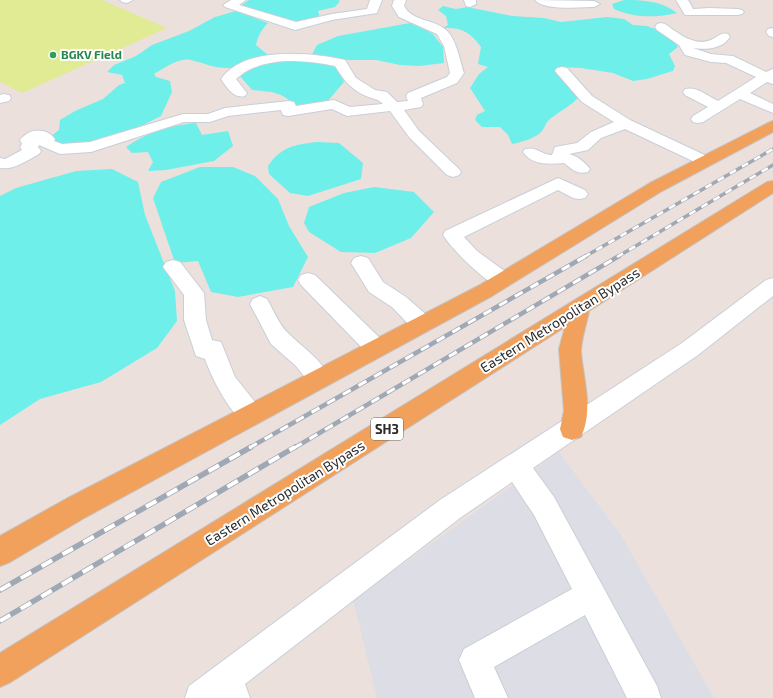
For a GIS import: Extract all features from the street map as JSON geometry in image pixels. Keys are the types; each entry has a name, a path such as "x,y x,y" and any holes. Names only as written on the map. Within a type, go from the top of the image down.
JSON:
{"main road":[{"path":"0,552 76,508 503,280 656,187 773,126"},
{"name":"Eastern Metropolitan Bypass","path":"0,671 773,186"},
{"path":"572,429 576,411 570,350 580,307"}],"street":[{"path":"240,0 229,5 295,26 332,17 373,11 372,8 376,0"},
{"path":"289,105 288,112 334,104 347,112 416,104 414,96 452,80 457,73 450,46 442,32 403,15 398,6 400,0"},
{"path":"541,0 547,4 594,4"},
{"path":"682,0 689,13 709,11 738,12"},
{"path":"661,27 684,43 701,46 719,42 724,37"},
{"path":"684,43 689,52 710,58 728,59 771,77"},
{"path":"240,93 228,79 234,72 257,62 275,58 298,57 324,59 340,63 351,81 372,93 382,95 394,107 414,134 453,172"},
{"path":"562,71 587,99 625,123 705,161"},
{"path":"234,72 249,92 279,99 289,105"},
{"path":"698,119 740,93 771,77"},
{"path":"690,92 718,106"},
{"path":"740,93 773,109"},
{"path":"0,163 7,164 33,151 28,147 31,146 28,140 42,134 47,139 44,142 60,149 86,148 125,138 183,118 210,118 225,112 289,105"},
{"path":"558,159 561,150 582,147 596,135 625,123"},
{"path":"581,125 596,135"},
{"path":"531,152 544,160 567,158 582,168"},
{"path":"503,280 470,256 452,235 558,183 579,194"},
{"path":"361,264 376,287 399,302 422,324"},
{"path":"173,267 194,294 195,320 204,350 213,348 222,378 251,414"},
{"path":"308,280 376,348"},
{"path":"201,698 230,688 450,509 690,349 773,285"},
{"path":"260,304 279,338 304,360 319,378"},
{"path":"516,466 544,506 644,698"},
{"path":"492,698 474,660 591,595"}],"shaded area":[{"path":"559,452 621,535 714,698 377,698 353,600"}],"green space":[{"name":"BGKV Field","path":"0,0 102,0 167,28 22,93 0,82"}],"water":[{"path":"249,0 340,1 335,7 318,11 320,18 310,21 290,22 242,5"},
{"path":"624,0 645,1 659,4 677,13 661,16 637,16 614,9 612,4"},
{"path":"443,6 456,9 467,7 512,16 544,18 561,22 607,17 624,19 633,25 647,26 669,34 678,47 669,54 675,66 673,71 647,79 633,81 613,73 581,68 557,67 565,80 580,96 577,100 550,119 539,134 519,143 512,144 508,135 500,127 482,127 475,120 477,115 485,111 470,88 479,74 488,67 478,64 481,47 469,34 455,28 443,28 448,25 446,16 438,10"},
{"path":"236,11 268,23 260,33 256,45 268,55 232,68 217,67 186,59 182,60 167,66 154,74 156,77 170,81 172,92 161,116 121,136 65,148 46,140 59,130 60,120 75,111 103,99 119,85 125,83 122,75 107,72 114,65 136,56 152,45 189,31 215,17"},
{"path":"410,23 432,33 443,47 444,63 419,66 400,65 376,60 349,60 311,56 317,45 338,36"},
{"path":"298,58 337,64 344,82 327,102 297,108 287,98 277,93 252,90 239,75 245,70 259,64 275,60"},
{"path":"196,123 202,135 228,131 233,146 214,161 166,170 148,171 153,162 148,152 132,153 126,147 151,133"},
{"path":"317,142 339,143 363,163 361,179 308,196 290,193 269,174 268,166 278,154 284,150 302,144"},
{"path":"200,167 233,167 255,176 278,199 289,226 308,257 293,287 238,297 211,292 198,261 175,263 153,198 161,182"},
{"path":"112,169 138,182 145,215 175,291 177,321 157,348 101,382 40,399 0,425 0,196 16,188 76,171"},
{"path":"374,187 414,192 434,212 411,238 375,253 341,252 309,232 304,223 309,207 344,193"}],"railway":[{"path":"584,257 773,149"},
{"path":"617,257 773,165"},
{"path":"249,448 586,256"},
{"path":"294,448 619,256"},
{"path":"0,590 251,447"},
{"path":"0,621 295,447"}],"place":[{"name":"BGKV Field","path":"53,55"}]}
